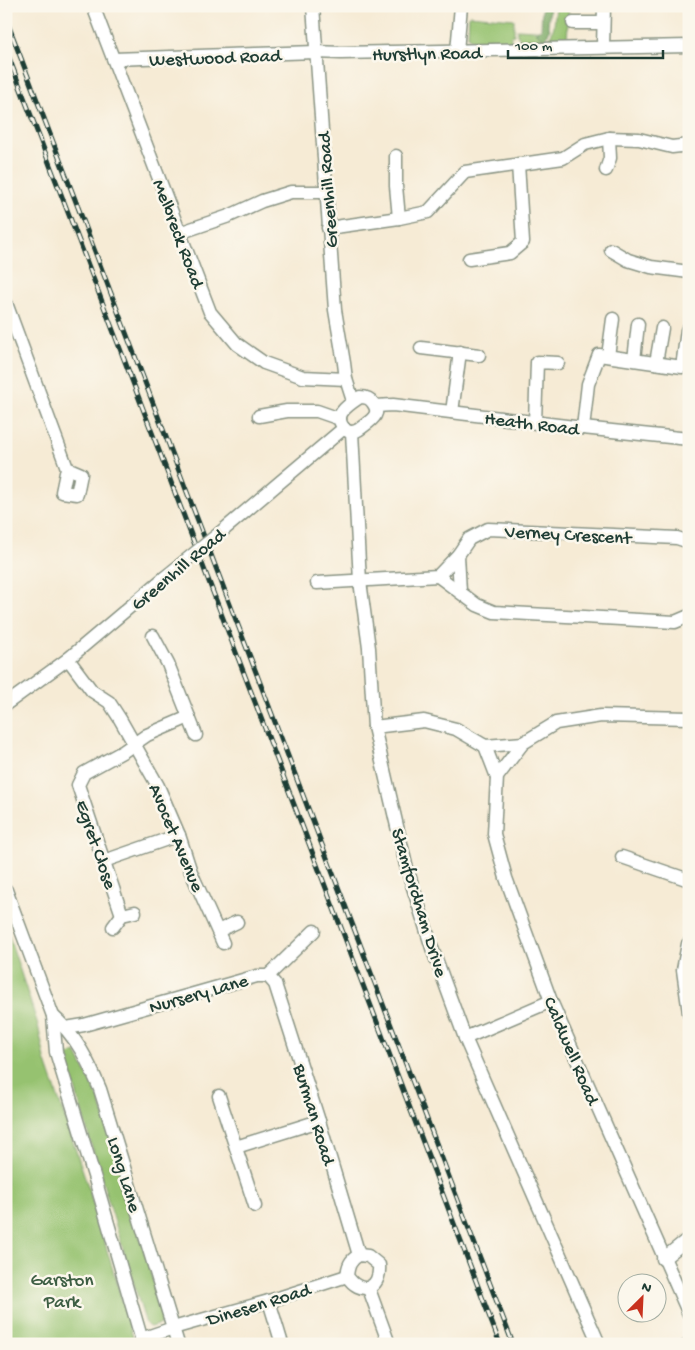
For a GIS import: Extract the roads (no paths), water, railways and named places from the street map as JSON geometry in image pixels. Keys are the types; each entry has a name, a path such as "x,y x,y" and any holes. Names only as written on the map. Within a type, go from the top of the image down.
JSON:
{"street":[{"name":"Melbreck Road","path":"93,6 210,312 237,344 264,363 303,378 346,379"},
{"name":"Greenhill Road","path":"313,6 335,310 346,379 353,402"},
{"path":"457,51 461,6"},
{"path":"603,47 604,6"},
{"path":"574,23 603,23"},
{"name":"Hurstlyn Road","path":"316,52 689,46"},
{"name":"Westwood Road","path":"114,59 316,52"},
{"path":"606,170 610,158 609,138"},
{"path":"328,228 428,212 464,172 563,158 585,144 609,138 639,139 672,147 689,145"},
{"path":"396,156 399,218"},
{"path":"469,259 510,254 523,242 518,164"},
{"path":"179,233 229,216 262,201 291,192 325,192"},
{"path":"611,250 628,260 652,267 689,272"},
{"path":"6,304 67,468"},
{"path":"608,356 613,319"},
{"path":"634,360 638,324"},
{"path":"656,363 662,328"},
{"path":"583,428 588,384 599,355 682,367 687,330"},
{"path":"420,348 479,355"},
{"path":"452,412 460,352"},
{"path":"535,423 538,362 558,363"},
{"path":"258,416 287,411 317,410 345,427 358,430 375,417 377,412 376,406 371,400 360,397 342,412 345,427"},
{"name":"Heath Road","path":"376,406 393,405 535,423 689,439"},
{"name":"Greenhill Road","path":"6,704 68,659 345,427"},
{"name":"Stamfordham Drive","path":"345,427 360,581 369,648 374,727 406,865 432,948 465,1038 599,1344"},
{"name":"Verney Crescent","path":"438,576 470,540 488,529 677,538 689,542"},
{"path":"458,555 460,592"},
{"path":"317,583 438,576 478,605 494,612 675,622 689,616"},
{"path":"153,636 168,664 196,735"},
{"name":"Avocet Avenue","path":"68,659 92,691 109,702 158,786 179,835 191,872 223,943"},
{"path":"497,777 523,743 556,722 601,716 689,718"},
{"path":"135,744 147,735 189,717"},
{"path":"374,727 424,721 456,729 484,746 523,743"},
{"name":"Egret Close","path":"122,915 78,785 84,773 135,744"},
{"name":"Caldwell Road","path":"484,746 497,777 494,834 506,878 551,1001 663,1259 689,1314"},
{"path":"104,861 179,835"},
{"path":"622,857 689,880"},
{"name":"Long Lane","path":"6,890 53,1016 56,1052 142,1341"},
{"path":"113,927 122,915 136,912"},
{"path":"218,931 237,922"},
{"name":"Nursery Lane","path":"66,1028 94,1022 257,976 268,976 314,932"},
{"path":"688,944 683,970 689,1013"},
{"name":"Burman Road","path":"268,976 275,984 359,1255"},
{"path":"465,1038 551,1001"},
{"name":"Long Lane","path":"53,1016 66,1028 86,1058 100,1089 178,1344"},
{"path":"219,1096 255,1206"},
{"path":"236,1147 318,1121"},
{"path":"663,1259 689,1238"},
{"path":"359,1255 368,1256 379,1265 380,1273 374,1285 369,1288 362,1288 356,1285 347,1276 348,1266 353,1258 359,1255"},
{"name":"Dinesen Road","path":"142,1341 173,1328 269,1301 347,1276"},
{"path":"369,1288 389,1344"},
{"path":"269,1301 282,1344"}],"railway":[{"path":"6,19 513,1344"},
{"path":"6,50 500,1344"}],"park label":[{"name":"Garston Park","path":"62,1289"}]}
